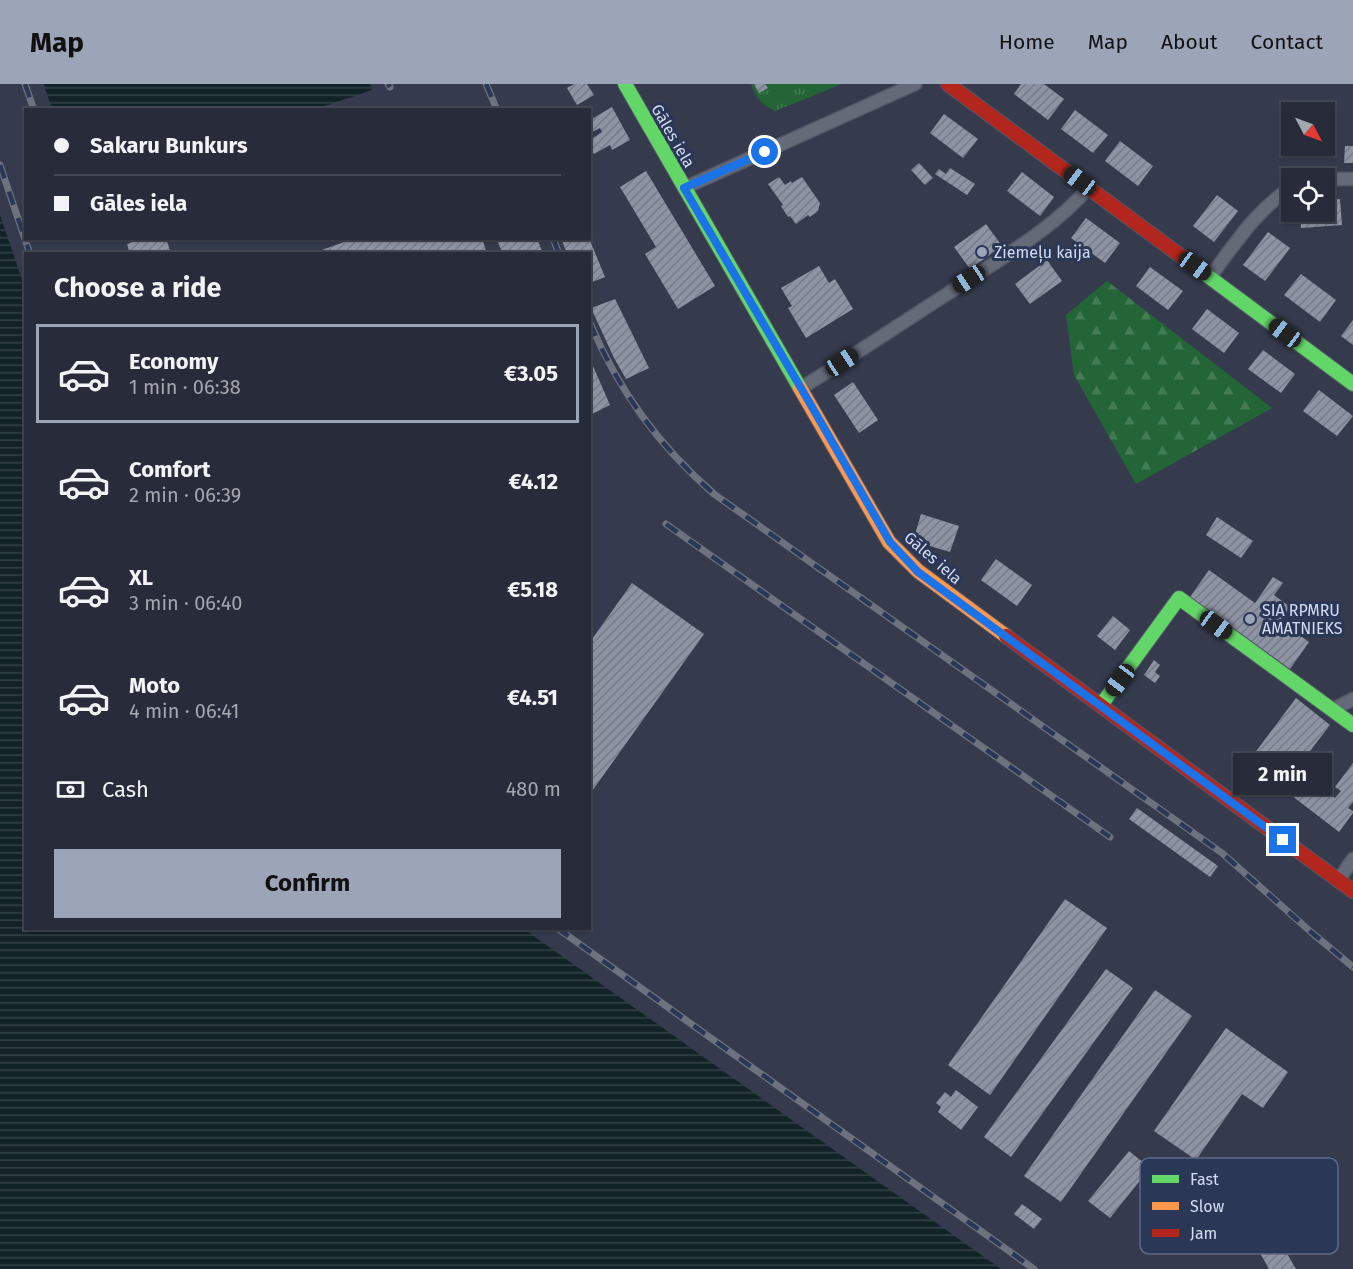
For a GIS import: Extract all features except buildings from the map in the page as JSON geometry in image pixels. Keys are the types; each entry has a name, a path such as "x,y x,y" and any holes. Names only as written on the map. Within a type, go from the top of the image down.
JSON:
{"street":[{"name":"Gāles iela","path":"625,84 890,542 918,572 1353,891"},
{"path":"684,188 915,84"},
{"path":"948,84 1353,384"},
{"path":"1335,179 1353,179"},
{"path":"801,388 1047,226 1078,200 1089,187"},
{"path":"1210,277 1256,218 1281,194"},
{"path":"1101,705 1179,598 1353,725"},
{"path":"1332,710 1353,699"},
{"path":"1338,880 1353,859"}],"green space":[{"path":"751,84 842,84 775,111 760,100"},
{"path":"1107,281 1272,408 1136,484 1074,375 1066,315"}],"shaded area":[{"path":"44,84 370,84 372,90 319,108 51,108"},
{"path":"0,215 24,285 24,930 525,930 1001,1269 0,1269"}],"railway":[{"path":"25,84 33,108"},
{"path":"486,84 496,108"},
{"path":"0,165 24,236"},
{"path":"25,240 29,252"},
{"path":"554,240 558,252"},
{"path":"591,325 614,372 642,416 675,456 714,494 1222,853 1353,967"},
{"path":"666,524 1110,837"},
{"path":"560,930 1034,1269"}],"traffic: fast":[{"path":"625,84 800,388"},
{"path":"1193,265 1353,384"},
{"path":"1101,705 1179,598 1353,725"}],"traffic: slow":[{"path":"800,388 889,542 918,571 1006,636"}],"traffic: jam":[{"path":"948,84 1193,265"},
{"path":"1006,636 1353,891"}],"place":[{"name":"Ziemeļu kaija","path":"982,252"},
{"name":"SIA RPMRU AMATNIEKS","path":"1250,619"}],"route":[{"path":"765,152 684,188 890,542 918,572 1283,840"}]}
